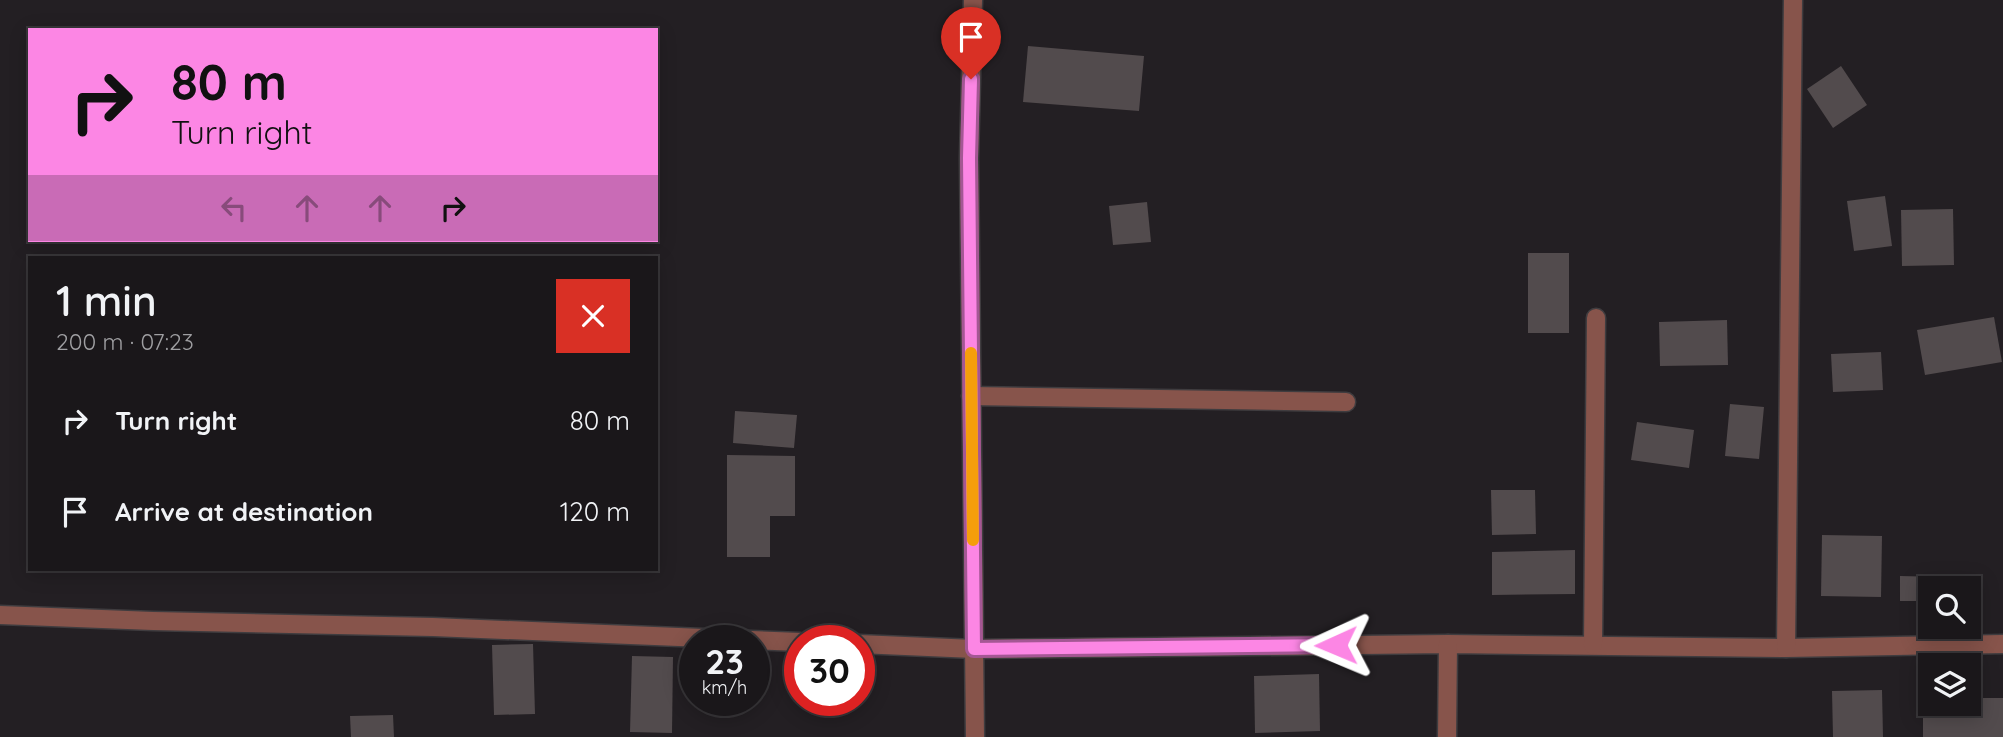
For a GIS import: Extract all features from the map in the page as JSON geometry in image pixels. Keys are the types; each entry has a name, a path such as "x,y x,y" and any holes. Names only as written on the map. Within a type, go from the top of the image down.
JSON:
{"street":[{"path":"973,0 969,158 975,737"},
{"path":"1786,648 1793,0"},
{"path":"1593,645 1596,318"},
{"path":"971,396 1346,402"},
{"path":"0,615 433,627 784,641"},
{"path":"875,645 974,649 1448,644 1786,648 2003,644"},
{"path":"1447,737 1448,644"}],"building":[{"path":"1028,46 1144,56 1139,111 1023,102"},
{"path":"1841,66 1867,105 1833,128 1807,89"},
{"path":"1885,196 1892,246 1854,251 1847,201"},
{"path":"1147,202 1151,242 1113,245 1109,206"},
{"path":"1953,209 1954,265 1902,266 1901,210"},
{"path":"1528,253 1569,253 1569,333 1528,333"},
{"path":"1994,317 2002,362 1925,375 1917,330"},
{"path":"1727,320 1728,365 1660,366 1659,322"},
{"path":"1881,352 1883,390 1833,392 1831,354"},
{"path":"1730,404 1764,407 1759,459 1725,456"},
{"path":"735,411 797,415 794,448 733,443"},
{"path":"1637,422 1694,430 1689,468 1631,460"},
{"path":"727,455 795,456 795,516 770,516 770,557 727,557"},
{"path":"1491,490 1535,490 1536,534 1492,535"},
{"path":"1822,535 1882,536 1881,597 1821,596"},
{"path":"1575,550 1575,594 1492,595 1492,552"},
{"path":"1900,576 1918,576 1918,601 1900,601"},
{"path":"533,644 535,714 494,715 492,645"},
{"path":"632,656 673,657 672,733 630,732"},
{"path":"1319,674 1320,731 1255,733 1254,676"},
{"path":"1882,690 1883,737 1833,737 1832,691"},
{"path":"1981,698 2003,698 2003,737 1923,737 1923,716 1981,716"},
{"path":"393,715 394,737 351,737 350,716"}],"slow traffic":[{"path":"971,353 973,540"}],"route":[{"path":"971,79 969,158 974,649 1336,645"}]}
